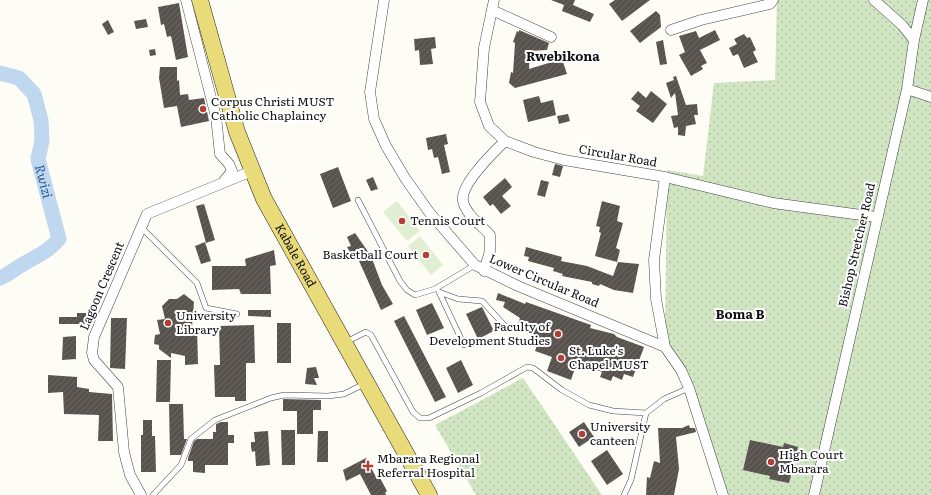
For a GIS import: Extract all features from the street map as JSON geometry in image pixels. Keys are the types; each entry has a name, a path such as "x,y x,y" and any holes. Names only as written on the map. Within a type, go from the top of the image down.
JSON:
{"main road":[{"name":"Kabale Road","path":"200,0 234,120 252,171 264,199 429,495"}],"street":[{"path":"186,0 216,117 219,149 232,171 224,181"},
{"name":"Lower Circular Road","path":"384,0 370,92 374,119 386,146 405,178 433,218 475,265 484,271 665,347"},
{"path":"670,30 700,20 770,4 774,0"},
{"path":"874,0 902,24 914,40"},
{"name":"Bishop Stretcher Road","path":"814,495 876,217 907,89 914,40 923,0"},
{"path":"493,5 551,36"},
{"name":"Circular Road","path":"493,5 484,48 480,102 489,126 505,141 534,152 564,160 665,177 773,203 876,217"},
{"path":"902,24 918,20"},
{"path":"907,89 931,96"},
{"path":"484,271 490,251 490,235 470,215 463,200 470,181 488,158 505,141"},
{"name":"Lagoon Crescent","path":"141,495 130,475 124,452 118,386 98,366 92,353 94,337 147,214 211,189 224,181 252,171"},
{"path":"665,177 654,260 656,299 665,347 680,370 689,388 723,495"}],"lane":[{"path":"358,200 400,281 407,290 415,294 437,290 475,265"},
{"path":"141,227 197,283 206,308 236,314"},
{"path":"437,290 458,300 482,300 504,326"},
{"path":"437,290 464,345"},
{"path":"345,342 366,332 371,335 414,412 420,418 429,418 481,393 527,367 533,368 562,390 589,405 614,411 646,413"},
{"path":"153,495 181,465 191,439 221,417 278,396 328,396 344,394 367,383"},
{"path":"624,495 631,480 646,413 664,399 689,388"}],"green space":[{"path":"777,0 931,0 931,495 726,495 665,342 667,170 703,176 714,83 775,80"},
{"name":"Tennis Court","path":"397,201 420,231 407,241 383,212"},
{"name":"Basketball Court","path":"420,236 443,265 431,275 408,246"},
{"path":"523,378 602,495 476,495 435,425"}],"building":[{"path":"551,0 575,0 573,5 594,14 590,22 562,11 564,5"},
{"path":"615,0 650,0 622,21 609,4"},
{"path":"179,3 188,57 176,60 171,36 167,37 164,24 161,25 158,7"},
{"path":"656,11 660,15 661,27 640,43 630,31"},
{"path":"146,19 148,27 136,29 134,21"},
{"path":"108,20 114,32 108,35 102,24"},
{"path":"519,30 549,43 547,50 530,51 529,69 562,59 567,74 515,88 509,83 511,72 513,73 515,43 513,42 517,31 519,32"},
{"path":"715,30 720,40 700,50 707,63 701,66 703,69 691,76 679,55 685,52 679,36 696,31 699,38"},
{"path":"744,34 747,38 750,37 756,50 753,52 758,62 744,68 738,54 733,56 729,48 737,44 734,39"},
{"path":"435,37 436,48 431,49 433,64 420,65 419,50 415,51 414,39"},
{"path":"663,40 667,64 660,65 656,42"},
{"path":"155,49 156,55 150,56 149,50"},
{"path":"160,67 177,67 177,81 179,80 180,95 188,94 189,100 204,98 209,121 181,127 177,106 164,108 159,78"},
{"path":"676,76 686,105 697,104 698,115 694,115 696,124 686,126 685,136 678,135 678,127 674,128 671,116 678,115 675,93 671,98 666,83 674,80 673,77"},
{"path":"638,91 646,98 651,91 667,104 653,123 636,111 640,106 631,99"},
{"path":"539,96 541,103 553,100 556,115 528,122 523,100"},
{"path":"568,114 570,121 559,124 557,116"},
{"path":"446,134 448,144 444,145 450,172 442,174 438,157 434,158 432,149 428,150 426,138"},
{"path":"555,164 563,166 560,177 552,175"},
{"path":"338,167 351,201 333,208 320,174"},
{"path":"373,177 378,189 371,191 366,180"},
{"path":"505,178 512,187 502,196 511,206 501,214 493,204 490,206 483,197"},
{"path":"541,180 549,182 545,197 537,195"},
{"path":"602,201 620,206 617,221 623,223 616,248 620,250 617,262 595,256 601,233 599,232 600,227 596,226"},
{"path":"204,204 215,240 206,243 196,206"},
{"path":"355,233 371,256 382,285 393,304 381,310 355,252 351,254 347,247 351,246 347,237"},
{"path":"205,242 211,261 201,264 195,246"},
{"path":"526,247 562,257 561,261 587,266 613,276 618,262 639,264 633,293 614,290 600,284 599,286 592,284 592,282 562,276 563,274 553,271 554,268 528,261 529,257 524,256"},
{"path":"274,250 276,265 270,266 271,294 241,294 239,289 212,290 212,266 246,266 245,259"},
{"path":"498,293 525,304 526,302 591,325 590,328 614,334 617,337 644,347 633,377 624,374 622,380 613,376 611,381 600,377 602,372 577,362 571,380 547,371 552,357 535,351 540,338 516,329 520,318 503,307 505,302 496,300"},
{"name":"University Library","path":"184,294 194,302 192,327 197,327 198,364 185,365 185,356 171,353 171,358 159,349 159,345 154,344 155,335 160,334 157,320 165,319 162,306 169,299 177,299"},
{"path":"432,303 444,328 427,335 416,310"},
{"path":"482,307 494,331 478,339 466,314"},
{"path":"248,310 271,310 271,317 248,316"},
{"path":"77,313 94,313 94,321 85,322 85,324 59,324 59,317 77,317"},
{"path":"404,316 446,397 435,402 394,321"},
{"path":"111,318 127,318 125,369 110,368"},
{"path":"277,323 291,323 291,363 277,363"},
{"path":"254,325 255,363 246,363 246,401 235,401 235,397 215,397 214,365 220,365 219,326"},
{"path":"76,336 76,359 62,360 63,337"},
{"path":"157,360 171,360 170,402 156,402"},
{"path":"461,360 473,385 458,393 446,368"},
{"path":"316,367 319,378 314,378 317,385 305,384 307,368"},
{"path":"48,375 77,377 77,387 89,389 89,392 112,394 113,441 98,441 99,415 64,414 63,392 48,393"},
{"path":"283,399 321,400 321,410 313,410 313,434 297,434 297,411 283,411"},
{"path":"169,404 183,404 184,439 187,439 181,455 170,455"},
{"path":"143,420 152,420 152,436 155,436 156,472 141,472 141,435 143,435"},
{"path":"228,422 228,435 234,435 234,443 228,443 228,465 205,465 205,473 193,472 193,461 188,461 188,458 194,441 197,439 213,439 213,432 216,432 216,424"},
{"name":"University canteen","path":"584,422 594,437 579,447 569,432"},
{"path":"689,425 690,428 695,428 696,432 676,437 679,469 674,495 646,495 647,477 650,478 654,461 660,463 658,428 682,428"},
{"path":"281,430 295,430 295,465 282,465"},
{"path":"268,431 270,465 256,466 255,451 252,452 251,447 251,442 255,442 254,432"},
{"path":"318,431 328,431 328,462 317,462"},
{"name":"High Court Mbarara","path":"750,440 783,447 784,443 798,447 789,483 769,479 770,476 743,470"},
{"path":"607,450 623,474 607,485 591,461"},
{"path":"366,458 377,479 380,478 387,491 385,493 386,495 371,495 360,474 346,481 343,470"}],"waterway":[{"name":"Rwizi","path":"0,73 19,78 34,94 41,120 42,141 38,159 59,239 43,253 0,278"}],"place":[{"name":"Corpus Christi MUST Catholic Chaplaincy","path":"203,109"},
{"name":"Tennis Court","path":"402,221"},
{"name":"Basketball Court","path":"426,255"},
{"name":"University Library","path":"168,323"},
{"name":"Faculty of Development Studies","path":"558,334"},
{"name":"St. Luke's Chapel MUST","path":"561,358"},
{"name":"University canteen","path":"582,434"},
{"name":"High Court Mbarara","path":"771,462"},
{"name":"Mbarara Regional Referral Hospital","path":"368,466"}],"district":[{"name":"Rwebikona","path":"563,56"},
{"name":"Boma B","path":"740,314"}]}
